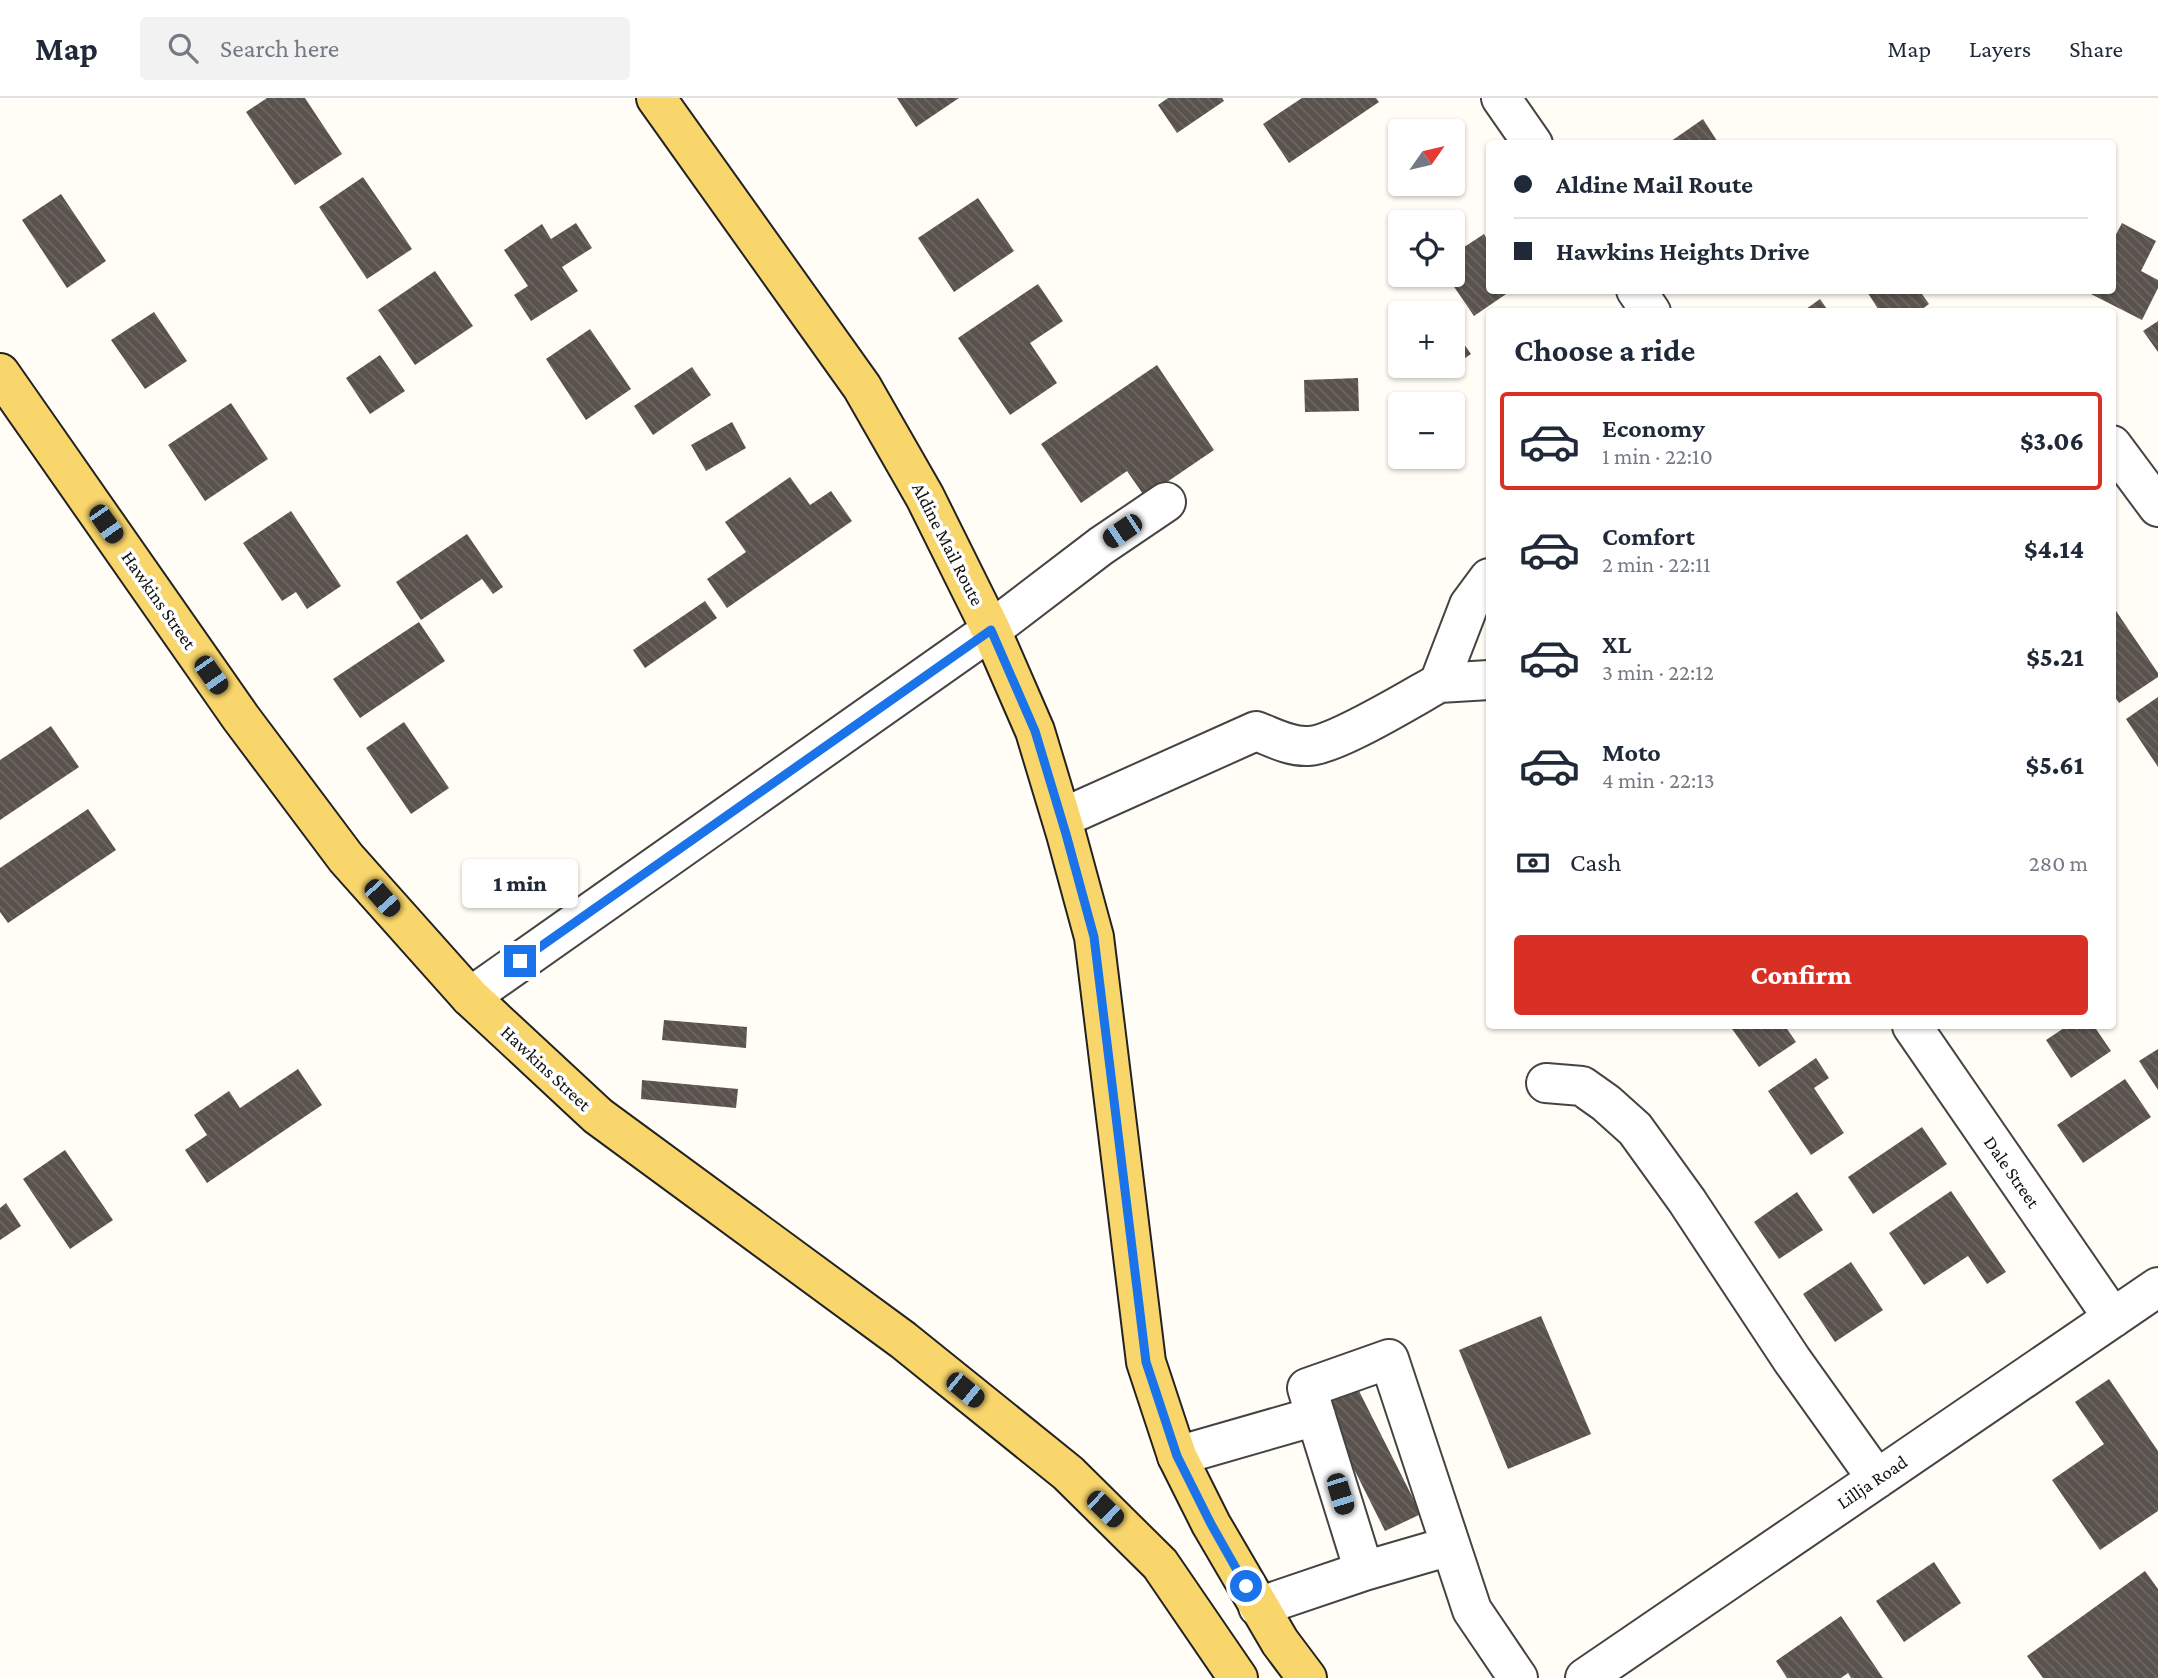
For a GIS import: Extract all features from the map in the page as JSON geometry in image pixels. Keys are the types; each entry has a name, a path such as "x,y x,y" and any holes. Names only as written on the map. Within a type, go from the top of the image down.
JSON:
{"main road":[{"name":"Aldine Mail Route","path":"656,98 862,387 925,497 991,630 1035,731 1094,937 1146,1362 1177,1456 1211,1524 1258,1607 1307,1678"},
{"name":"Hawkins Street","path":"0,373 242,718 346,858 470,997 598,1116 903,1340 1068,1473 1160,1564 1238,1678"}],"street":[{"path":"1502,98 1530,140"},
{"path":"2116,450 2158,507"},
{"path":"470,997 991,630 1101,546 1166,502"},
{"path":"1439,683 1469,605 1486,582"},
{"path":"1062,818 1256,731 1307,747 1329,742 1439,683 1486,680"},
{"name":"Dale Street","path":"1914,1029 2113,1318"},
{"path":"1546,1083 1582,1086 1635,1129 1687,1201 1792,1360 1877,1479"},
{"name":"Lillja Road","path":"1586,1678 2158,1287"},
{"path":"1364,1571 1307,1388 1390,1359 1472,1610 1518,1678"},
{"path":"1177,1456 1316,1416"},
{"path":"1258,1607 1364,1571 1450,1546"}],"building":[{"path":"267,98 305,98 342,154 295,185 246,112"},
{"path":"897,98 959,98 916,127"},
{"path":"1168,98 1222,98 1224,101 1177,133 1158,105"},
{"path":"1302,98 1376,98 1379,102 1289,163 1263,124"},
{"path":"1703,119 1716,140 1673,140"},
{"path":"363,177 412,249 367,279 319,207"},
{"path":"61,194 106,261 67,288 22,220"},
{"path":"978,198 1014,251 954,292 918,238"},
{"path":"576,223 592,248 562,267 578,291 531,321 514,295 528,286 504,250 542,224 551,239"},
{"path":"2122,223 2156,241 2141,271 2158,280 2158,288 2142,320 2091,294 2116,294 2116,234"},
{"path":"1484,234 1486,294 1506,294 1474,316 1454,287 1465,287 1465,246"},
{"path":"435,271 473,326 415,365 378,310"},
{"path":"1038,284 1063,321 1030,343 1057,383 1010,415 958,338"},
{"path":"1869,294 1922,294 1929,304 1924,308 1877,308"},
{"path":"1820,299 1826,308 1808,308"},
{"path":"154,312 187,361 145,389 111,340"},
{"path":"2158,321 2158,352 2143,331"},
{"path":"590,329 631,389 586,420 546,359"},
{"path":"1465,345 1471,354 1465,358"},
{"path":"380,355 405,391 370,414 346,378"},
{"path":"1157,365 1214,450 1145,497 1127,471 1081,503 1041,444"},
{"path":"692,367 711,395 653,435 634,406"},
{"path":"1358,378 1359,411 1305,412 1304,380"},
{"path":"231,403 268,459 205,501 168,445"},
{"path":"732,422 746,448 706,471 691,445"},
{"path":"790,477 810,505 831,491 852,521 727,608 707,579 746,552 725,522"},
{"path":"291,511 341,586 307,609 296,592 282,601 243,543"},
{"path":"467,534 503,587 493,594 482,579 421,620 396,582"},
{"path":"705,601 717,618 645,668 633,650"},
{"path":"2116,611 2158,673 2158,677 2119,703 2116,699"},
{"path":"419,622 445,661 360,718 333,679"},
{"path":"2158,697 2158,767 2126,719"},
{"path":"404,722 449,788 411,814 366,748"},
{"path":"51,726 79,767 0,820 0,760"},
{"path":"88,809 116,850 8,923 0,912 0,868"},
{"path":"664,1020 747,1027 746,1048 662,1040"},
{"path":"1732,1029 1787,1029 1796,1042 1759,1067"},
{"path":"2062,1029 2096,1029 2111,1051 2071,1078 2046,1040"},
{"path":"2158,1049 2158,1090 2139,1061"},
{"path":"1816,1058 1829,1078 1814,1088 1844,1133 1811,1155 1768,1091"},
{"path":"298,1069 322,1105 207,1183 185,1150 207,1135 194,1115 229,1091 240,1108"},
{"path":"2125,1079 2151,1117 2083,1163 2057,1125"},
{"path":"642,1080 738,1089 736,1108 641,1099"},
{"path":"1922,1127 1947,1164 1873,1214 1848,1177"},
{"path":"65,1150 113,1220 70,1249 23,1179"},
{"path":"1951,1191 2006,1272 1987,1284 1968,1256 1924,1285 1889,1233"},
{"path":"1797,1192 1823,1230 1779,1259 1754,1222"},
{"path":"6,1203 21,1226 0,1240 0,1208"},
{"path":"1851,1262 1883,1310 1835,1342 1803,1294"},
{"path":"1541,1316 1591,1434 1508,1469 1459,1350"},
{"path":"2109,1379 2158,1451 2158,1511 2100,1550 2052,1480 2104,1444 2075,1402"},
{"path":"1356,1385 1421,1514 1385,1531 1321,1403"},
{"path":"1934,1562 1961,1603 1904,1642 1876,1601"},
{"path":"2145,1571 2158,1589 2158,1678 2043,1678 2027,1656"},
{"path":"1841,1616 1883,1678 1851,1678 1848,1673 1841,1678 1787,1678 1776,1661"}],"route":[{"path":"520,961 991,630 1035,731 1094,937 1146,1362 1177,1456 1246,1586"}]}
